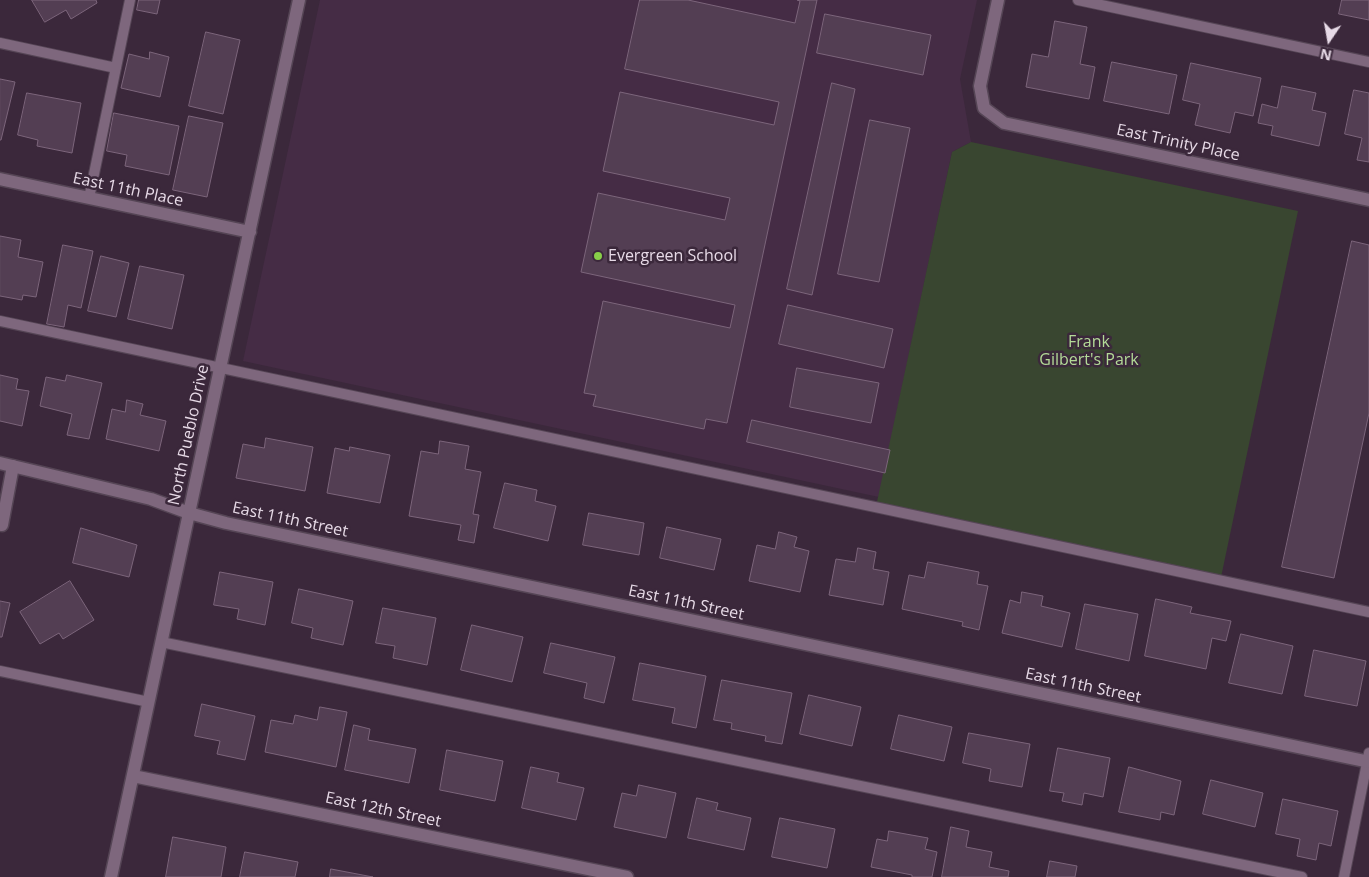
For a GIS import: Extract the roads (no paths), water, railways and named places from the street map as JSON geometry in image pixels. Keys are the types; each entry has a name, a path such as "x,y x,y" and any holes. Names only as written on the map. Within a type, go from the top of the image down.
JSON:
{"street":[{"name":"North Pueblo Drive","path":"111,877 300,0"},
{"name":"East Trinity Place","path":"998,0 980,86 984,108 1004,123 1369,200"},
{"name":"East 11th Place","path":"0,179 250,232"},
{"name":"East 11th Street","path":"6,464 151,499 189,513 246,527 1368,759"},
{"path":"2,525 6,464"},
{"name":"East 12th Street","path":"133,776 627,877"}],"lane":[{"path":"89,198 130,0"},
{"path":"1078,0 1369,62"},
{"path":"0,43 116,68"},
{"path":"0,321 1369,612"},
{"path":"162,642 1302,877"},
{"path":"0,671 149,702"},
{"path":"1344,877 1368,759"}],"place":[{"name":"Evergreen School","path":"598,256"}],"park label":[{"name":"Frank Gilbert's Park","path":"1089,351"}]}
